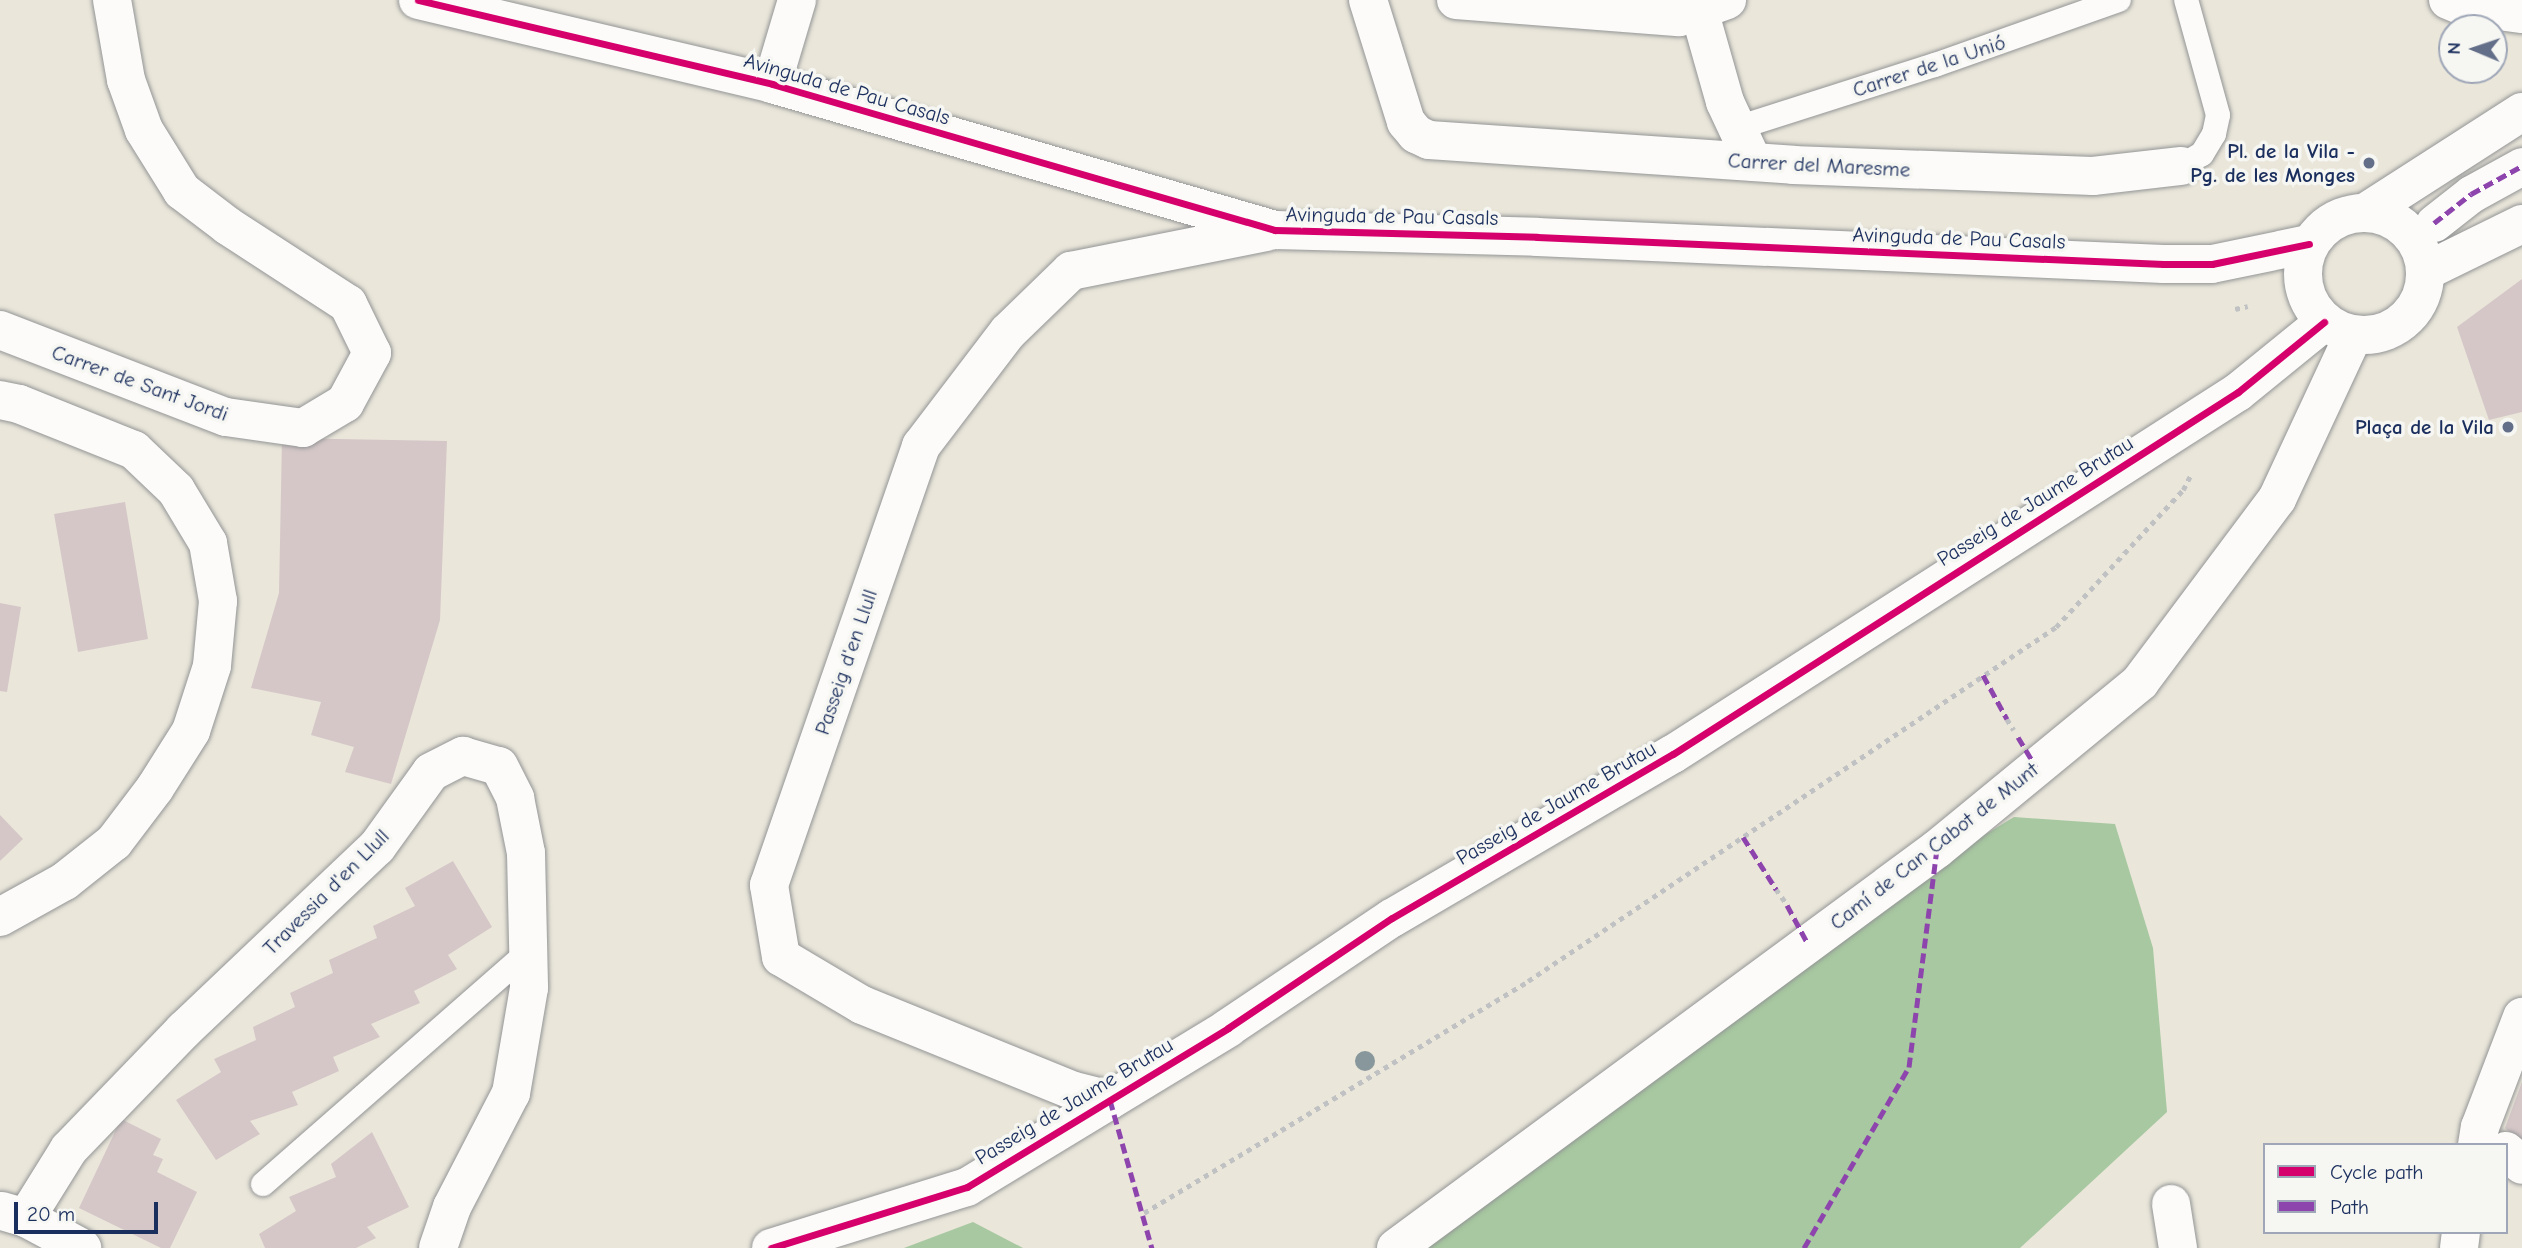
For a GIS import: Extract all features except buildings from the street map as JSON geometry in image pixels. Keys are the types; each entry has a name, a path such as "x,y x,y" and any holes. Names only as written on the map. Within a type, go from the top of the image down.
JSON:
{"street":[{"name":"Carrer de Sant Jordi","path":"0,330 226,417 303,428 345,403 372,353 348,304 228,226 182,191 144,130 126,80 111,0"},
{"name":"Avinguda de Pau Casals","path":"418,0 772,84 1275,230 1537,237 2163,264 2212,264 2309,244"},
{"path":"772,84 797,0"},
{"name":"Carrer del Maresme","path":"1368,0 1406,122 1416,134 1429,140 1754,162 2093,176 2181,166"},
{"path":"1456,0 1614,6 1679,17 1713,5 1725,102 1754,162"},
{"path":"2455,3 2522,15"},
{"path":"2455,3 2522,41"},
{"path":"2366,212 2387,217 2407,230 2422,253 2426,271 2417,306 2397,327 2338,329 2314,312 2303,288 2302,265 2309,244 2319,231 2340,217 2366,212 2522,113"},
{"path":"2434,223 2471,194 2522,166"},
{"path":"2426,271 2522,224"},
{"name":"Passeig d'en Llull","path":"1110,1100 1074,1091 862,1005 781,957 769,885 921,446 1008,332 1071,271 1275,230"},
{"name":"Passeig de Jaume Brutau","path":"771,1248 967,1186 1228,1028 1392,918 1673,754 2338,329"},
{"name":"Camí de Can Cabot de Munt","path":"1395,1248 1927,856 2140,681 2277,499 2338,329"},
{"path":"0,400 19,404 134,450 176,490 208,543 219,601 212,666 191,731 155,788 114,842 65,881 0,918"},
{"name":"Travessia d'en Llull","path":"13,1214 79,1139 184,1030 377,848 431,772 463,757 499,765 515,798 526,853 530,988 512,1093 452,1207 438,1248"},
{"path":"2490,1142 2522,1017"},
{"path":"2171,1204 2178,1248"},
{"path":"13,1214 82,1248"}],"lane":[{"name":"Carrer de la Unió","path":"1737,128 1935,65 2119,0"},
{"name":"Carrer del Maresme","path":"2181,166 2202,154 2214,134 2218,115 2186,0"},
{"path":"264,1184 528,952"}],"path":[{"path":"2235,309 2248,306"},
{"path":"1143,1213 1528,981 2056,626 2183,490 2195,467"},
{"path":"1776,888 1787,905"}],"green space":[{"path":"2014,817 2115,824 2153,948 2167,1112 2020,1248 1407,1248 1866,907"},
{"path":"973,1222 1023,1248 904,1248"}],"marked path":[{"path":"2434,223 2471,194 2522,166"},
{"path":"1983,675 2007,719"},
{"path":"2018,737 2036,767"},
{"path":"1743,837 1776,889"},
{"path":"1804,1248 1909,1067 1937,849"},
{"path":"1787,905 1808,944"},
{"path":"1110,1100 1152,1248"}],"cycle path":[{"path":"418,0 772,84 1275,230 1537,237 2163,264 2212,264 2309,244"},
{"path":"771,1248 967,1187 1228,1028 1392,918 1673,754 2238,392 2324,322"}],"place":[{"name":"Pl. de la Vila - Pg. de les Monges","path":"2369,163"},
{"name":"Plaça de la Vila","path":"2508,427"}]}
